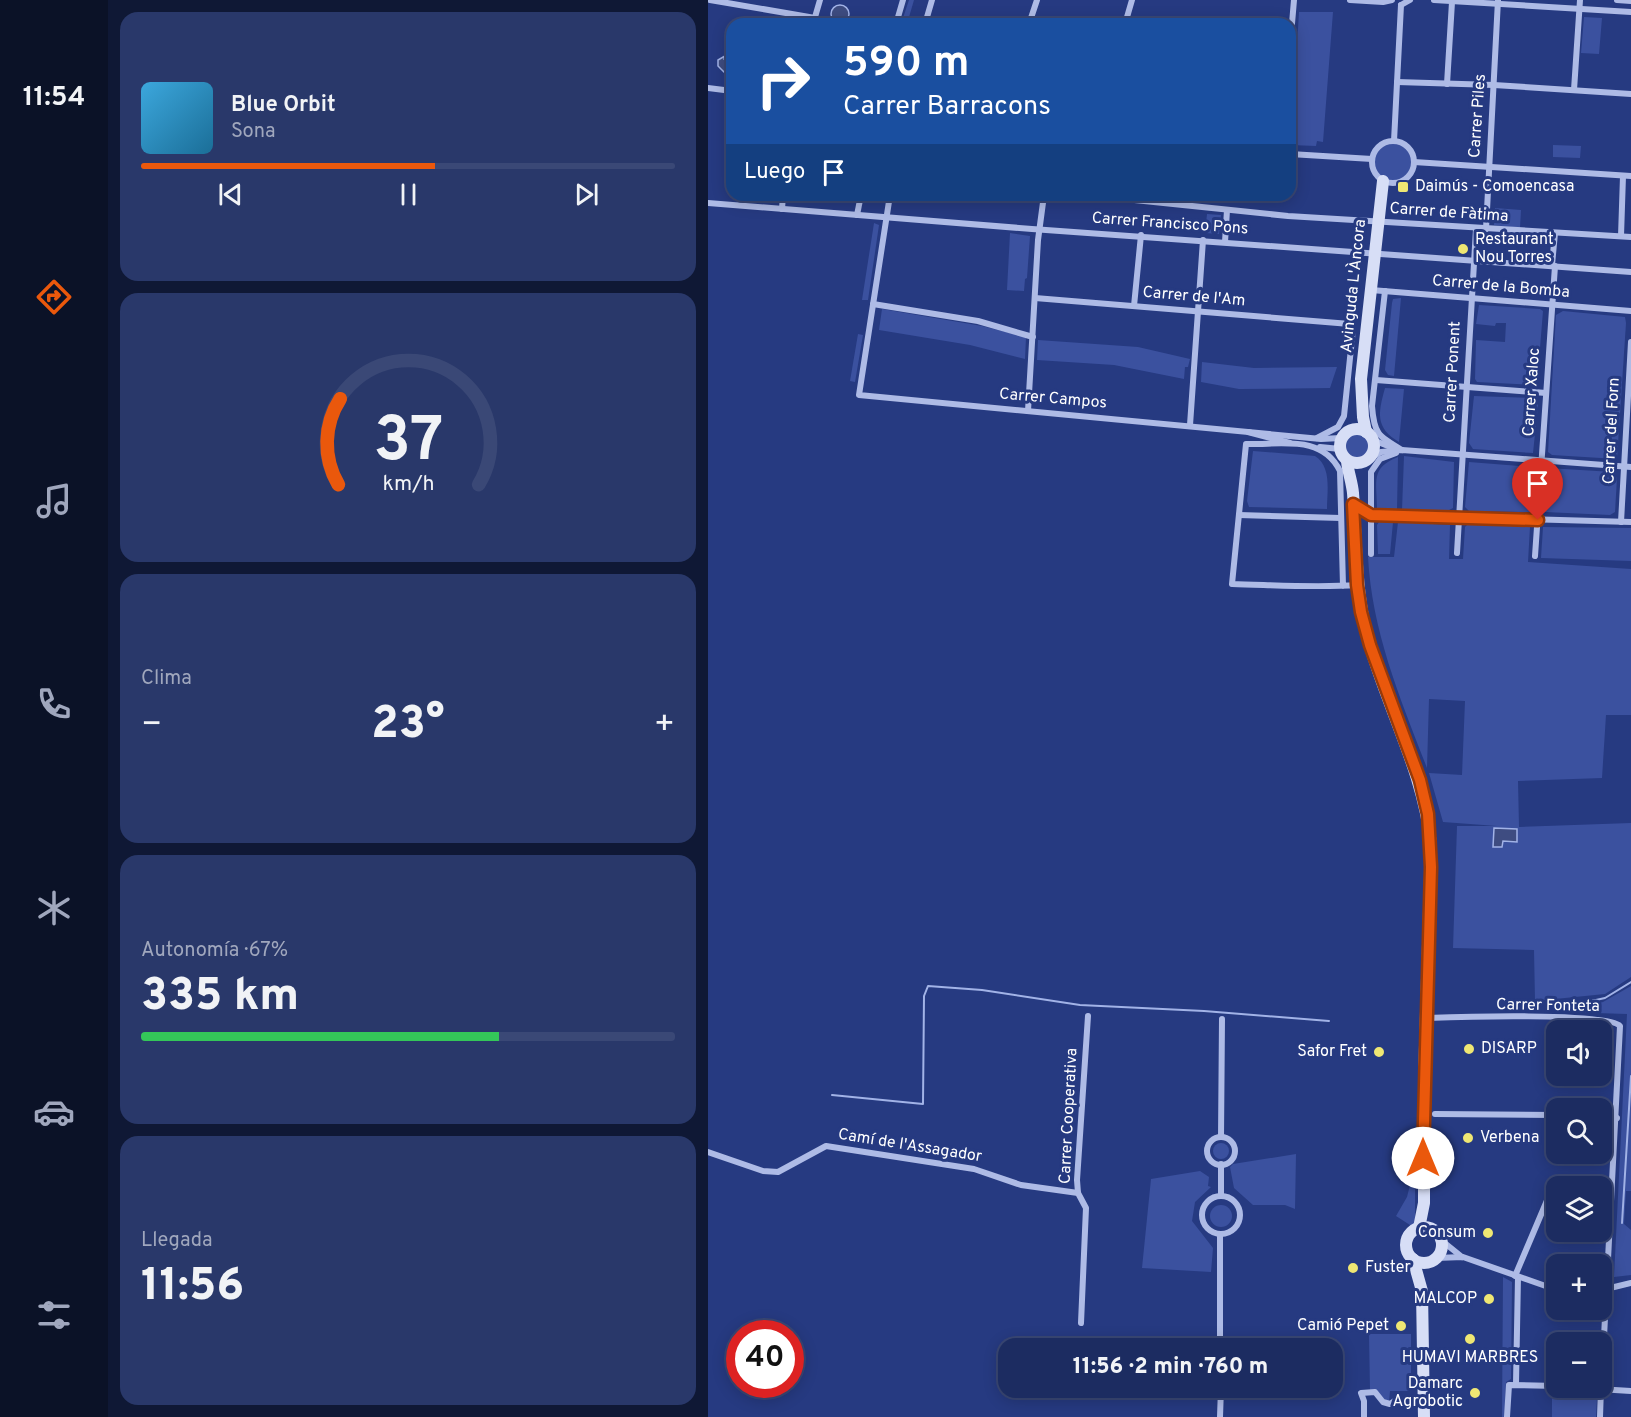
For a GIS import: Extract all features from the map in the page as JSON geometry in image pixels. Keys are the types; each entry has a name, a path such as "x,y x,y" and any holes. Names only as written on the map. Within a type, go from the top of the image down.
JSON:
{"street":[{"path":"710,0 799,18"},
{"path":"815,18 820,0"},
{"path":"898,18 903,0"},
{"path":"927,18 932,0"},
{"path":"1031,18 1037,0"},
{"path":"1127,18 1132,0"},
{"path":"1292,18 1294,0"},
{"path":"1350,0 1383,2 1393,0 1401,5"},
{"path":"1401,5 1410,0"},
{"path":"1434,0 1498,2 1631,12"},
{"path":"1574,90 1580,0"},
{"path":"1617,0 1631,1"},
{"path":"1447,84 1452,2"},
{"name":"Carrer Piles","path":"1486,229 1498,2"},
{"path":"1394,141 1401,5"},
{"path":"1397,82 1494,84 1631,94"},
{"path":"708,88 726,90"},
{"path":"1394,141 1406,145 1414,162 1409,176 1404,180 1390,183 1383,181 1374,172 1372,159 1377,148 1394,141"},
{"path":"1296,154 1372,159"},
{"path":"1414,162 1631,176"},
{"path":"1621,236 1623,176"},
{"name":"Avinguda L'Àncora","path":"1344,439 1360,396 1383,181"},
{"path":"782,209 783,201"},
{"path":"857,215 860,201"},
{"path":"889,201 873,304 978,321 1033,337"},
{"path":"1028,411 1043,201"},
{"name":"Carrer de Fàtima","path":"1142,201 1377,222 1631,237"},
{"name":"Carrer Francisco Pons","path":"708,203 1631,272"},
{"path":"1225,242 1227,210"},
{"name":"Carrer Ponent","path":"1457,553 1476,229"},
{"name":"Carrer Xaloc","path":"1536,556 1555,233"},
{"path":"1134,306 1141,235"},
{"path":"1190,425 1203,240"},
{"name":"Carrer de la Bomba","path":"1370,290 1552,306 1631,310"},
{"path":"1385,291 1372,406 1376,431 1402,450"},
{"name":"Carrer de l'Am","path":"1035,298 1350,324 1353,329 1344,416 1338,427 1316,438"},
{"name":"Carrer Campos","path":"873,304 859,395 1245,430"},
{"name":"Carrer del Forn","path":"1621,522 1627,466 1631,342"},
{"path":"1376,380 1546,393"},
{"name":"Avinguda L'Àncora","path":"1353,499 1366,460 1374,450 1360,396"},
{"path":"1245,430 1316,438 1344,439 1370,436 1402,450"},
{"path":"1245,430 1253,435 1292,444"},
{"path":"1344,439 1320,447 1292,444 1246,444 1232,584 1357,585"},
{"path":"1344,439 1353,499 1357,585 1370,645 1420,780 1428,814 1431,867 1422,1174 1425,1203 1439,1236 1441,1251 1434,1259 1422,1292"},
{"path":"1320,447 1334,459 1340,471 1343,586"},
{"path":"1371,554 1371,472 1380,459 1402,450"},
{"path":"1347,461 1366,460 1381,452 1402,450 1627,466"},
{"path":"1353,499 1371,515 1631,522"},
{"path":"1239,515 1341,518"},
{"name":"Carrer Cooperativa","path":"1081,1323 1086,1208 1078,1192 1088,1016"},
{"name":"Carrer Fonteta","path":"1427,1018 1564,1018 1616,1022 1622,1029 1607,1254"},
{"path":"1221,1137 1222,1019"},
{"path":"1435,1114 1546,1115"},
{"path":"1612,1118 1617,1118"},
{"path":"1221,1137 1232,1142 1235,1150 1231,1160 1221,1164 1210,1159 1208,1149 1213,1140 1221,1137"},
{"name":"Camí de l'Assagador","path":"708,1152 763,1171 778,1172 826,1146 974,1169 1022,1185 1078,1192"},
{"path":"1221,1164 1221,1196"},
{"path":"1221,1196 1236,1203 1240,1216 1232,1231 1220,1235 1208,1230 1204,1225 1202,1212 1209,1201 1221,1196"},
{"path":"1419,1228 1425,1203"},
{"path":"1516,1383 1517,1277 1546,1204"},
{"path":"1424,1417 1422,1292 1413,1258 1408,1251 1407,1242 1410,1234 1419,1228 1428,1227 1462,1257 1546,1286"},
{"path":"1220,1235 1220,1338"},
{"path":"1413,1258 1422,1262 1462,1257"},
{"path":"1612,1287 1631,1283"},
{"path":"1507,1417 1509,1385 1516,1383 1546,1385"},
{"path":"1612,1389 1631,1391"},
{"path":"1364,1417 1364,1401 1361,1393 1375,1392 1383,1402 1390,1404 1396,1400 1413,1400"},
{"path":"1220,1417 1221,1398"},
{"path":"1600,1417 1601,1398"}],"shaded area":[{"path":"909,0 914,0 909,18 903,18"},
{"path":"840,5 848,11 847,18 833,18 831,14 834,8"},
{"path":"1299,12 1333,12 1323,142 1317,141 1316,146 1296,145 1296,62"},
{"path":"1584,17 1602,18 1599,54 1581,53"},
{"path":"725,56 726,72 718,66 718,60"},
{"path":"1393,141 1408,147 1414,162 1408,177 1393,183 1378,177 1372,162 1378,147"},
{"path":"1553,145 1581,146 1580,158 1553,157"},
{"path":"1495,208 1521,210 1520,228 1494,225"},
{"path":"1207,214 1221,215 1219,234 1205,233"},
{"path":"874,223 879,225 868,300 862,300"},
{"path":"1010,233 1030,236 1024,291 1007,290"},
{"path":"1401,298 1394,376 1388,375 1385,370 1392,303 1393,299"},
{"path":"1479,305 1543,311 1537,385 1477,382 1475,379 1476,340 1505,342 1506,323 1496,323 1495,326 1476,324"},
{"path":"882,309 982,326 1026,337 1025,359 970,345 879,330"},
{"path":"1563,311 1625,317 1617,459 1552,455 1548,452 1556,315"},
{"path":"858,334 863,335 855,382 850,381"},
{"path":"1038,340 1138,347 1190,359 1188,367 1185,367 1184,379 1114,365 1037,360"},
{"path":"1202,362 1254,368 1337,367 1330,388 1239,389 1201,382"},
{"path":"1385,388 1404,389 1399,442 1386,431 1380,419"},
{"path":"1474,396 1535,398 1538,405 1533,453 1473,449 1469,443"},
{"path":"1357,429 1369,434 1374,446 1369,458 1357,463 1345,458 1340,446 1345,434"},
{"path":"1253,451 1315,456 1324,466 1326,473 1327,509 1249,507 1247,501"},
{"path":"1404,456 1454,462 1453,508 1447,511 1402,510"},
{"path":"1398,457 1397,510 1377,508 1376,483 1379,471 1389,461"},
{"path":"1469,462 1532,467 1530,512 1469,511 1465,507"},
{"path":"1548,468 1613,472 1617,478 1615,512 1610,515 1545,512"},
{"path":"1379,522 1393,522 1390,554 1378,554 1377,525"},
{"path":"1398,522 1450,525 1449,559 1463,559 1467,525 1526,525 1530,527 1528,562 1631,569 1631,715 1606,715 1602,778 1518,781 1519,827 1631,823 1631,977 1605,994 1535,1001 1534,950 1453,948 1457,826 1497,826 1443,822 1429,773 1462,775 1465,701 1429,699 1427,768 1389,664 1375,612 1368,557 1394,557"},
{"path":"1543,527 1631,528 1631,561 1541,558"},
{"path":"1494,828 1517,829 1517,842 1503,841 1502,847 1493,847"},
{"path":"1631,986 1631,1191 1626,1191 1624,1224 1631,1230 1631,1275 1614,1277 1627,1014 1564,1012 1603,1002"},
{"path":"1221,1143 1227,1145 1229,1151 1227,1157 1221,1159 1215,1157 1213,1151 1215,1145"},
{"path":"1296,1154 1295,1209 1285,1205 1253,1205 1234,1188 1230,1167 1233,1164"},
{"path":"1200,1171 1209,1177 1208,1186 1211,1187 1195,1202 1192,1221 1213,1248 1211,1272 1142,1268 1151,1179"},
{"path":"1411,1181 1415,1186 1415,1224 1410,1225 1396,1216 1407,1197"},
{"path":"1221,1205 1229,1208 1232,1216 1229,1224 1221,1227 1213,1224 1210,1216 1213,1208"},
{"path":"1503,1277 1512,1282 1511,1379 1506,1382 1505,1417 1502,1417"},
{"path":"1369,1334 1411,1334 1411,1391 1390,1391 1389,1402 1370,1390"},
{"path":"1552,1398 1597,1398 1596,1417 1552,1417"}],"waterway":[{"path":"1561,1010 1564,1007 1605,998 1631,982"},
{"path":"832,1095 923,1104 924,996 928,986 982,990 1080,1005 1204,1011 1329,1021"},
{"path":"1622,1223 1631,1076"}],"place":[{"name":"Daimús - Comoencasa","path":"1403,187"},
{"name":"Restaurant Nou Torres","path":"1463,249"},
{"name":"DISARP","path":"1469,1049"},
{"name":"Safor Fret","path":"1379,1052"},
{"name":"Verbena","path":"1468,1138"},
{"name":"Consum","path":"1488,1233"},
{"name":"Fuster","path":"1353,1268"},
{"name":"MALCOP","path":"1489,1299"},
{"name":"Camió Pepet","path":"1401,1326"},
{"name":"HUMAVI MARBRES","path":"1470,1339"},
{"name":"Damarc Agrobotic","path":"1475,1393"}],"route":[{"path":"1423,1158 1431,867 1428,814 1420,780 1370,645 1361,612 1357,585 1353,504 1371,515 1538,520"}]}
